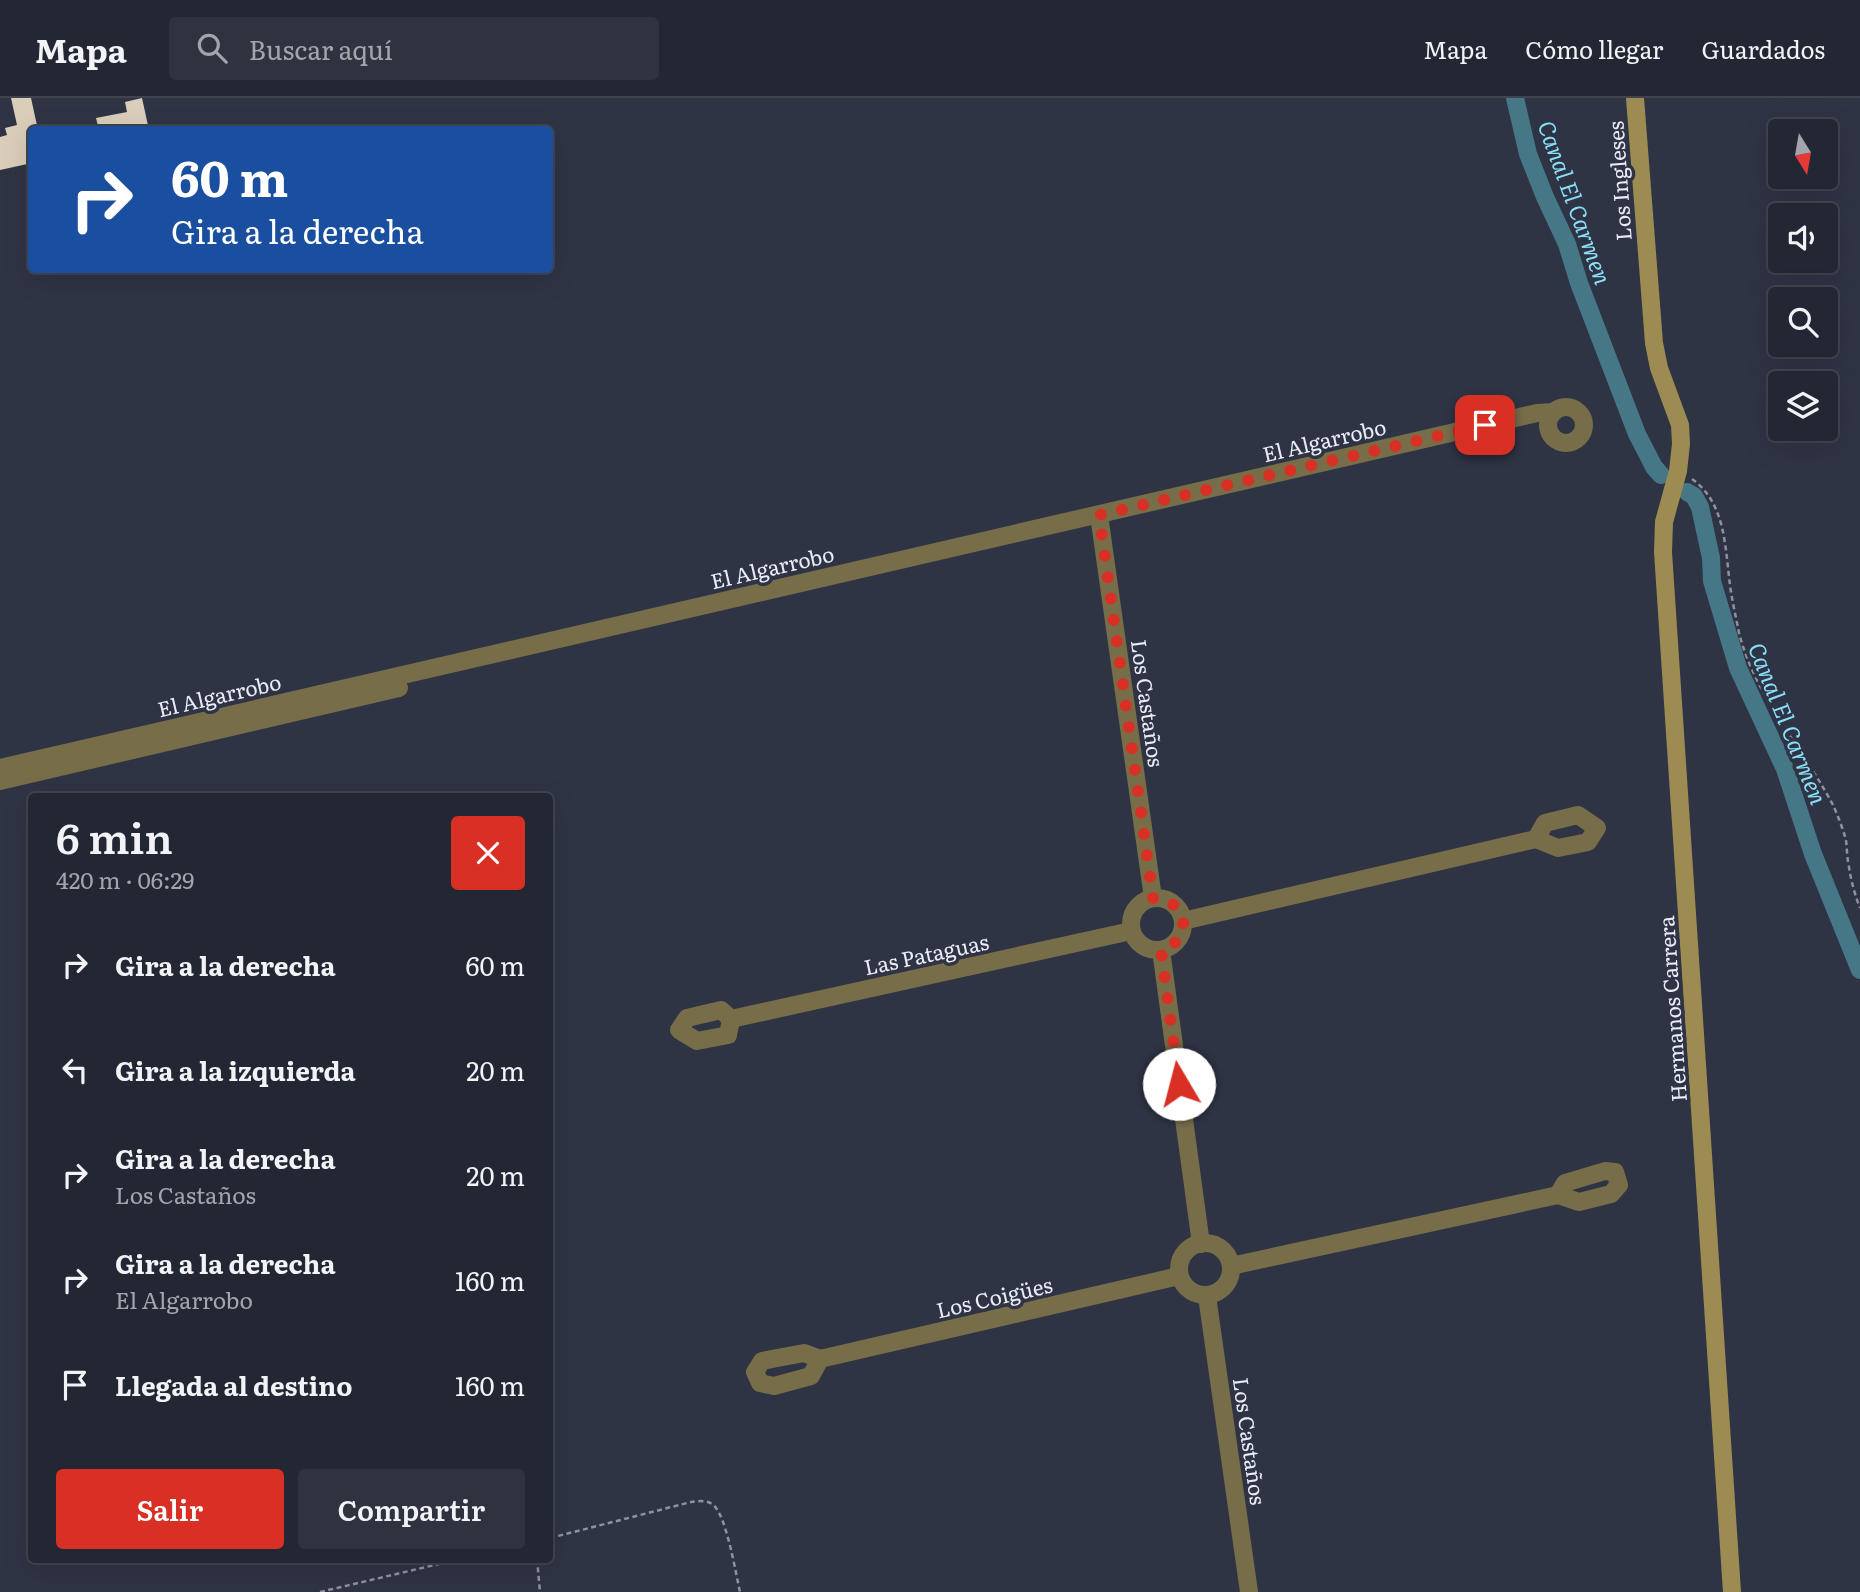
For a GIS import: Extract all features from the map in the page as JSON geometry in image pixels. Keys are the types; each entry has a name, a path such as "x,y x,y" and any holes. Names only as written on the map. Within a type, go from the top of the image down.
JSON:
{"street":[{"name":"Los Ingleses","path":"1635,98 1654,343 1659,368 1680,425"},
{"name":"El Algarrobo","path":"0,781 1100,520 1537,412 1551,418"},
{"name":"Hermanos Carrera","path":"1680,425 1678,471 1664,522 1663,552 1732,1592"},
{"name":"El Algarrobo","path":"0,768 1100,520"},
{"name":"Los Castaños","path":"1100,520 1153,898"},
{"path":"1183,920 1536,839"},
{"path":"1153,898 1169,901 1176,906 1183,920 1178,940 1161,950 1154,951 1142,946 1131,931 1135,909 1153,898"},
{"name":"Las Pataguas","path":"731,1019 1131,931"},
{"path":"1161,950 1200,1244"},
{"path":"1231,1266 1558,1195"},
{"path":"1200,1244 1221,1248 1231,1266 1226,1286 1208,1296 1193,1293 1182,1283 1179,1269 1187,1250 1200,1244"},
{"name":"Los Coigües","path":"820,1359 1180,1276"},
{"name":"Los Castaños","path":"1208,1296 1249,1592"}],"path":[{"path":"1678,471 1695,481 1708,494 1716,508 1723,533 1739,633 1748,660 1771,708 1834,808 1846,839 1849,868 1860,908"},
{"path":"553,1537 691,1502 710,1503 719,1511 723,1520 740,1592"},
{"path":"320,1592 443,1563"},
{"path":"537,1563 540,1592"}],"building":[{"path":"11,98 31,98 37,126 28,126 28,164 0,170 0,137 7,135 5,128 17,125"},
{"path":"142,98 148,126 98,126 96,118 127,112 125,102"}],"waterway":[{"name":"Canal El Carmen","path":"1515,98 1528,154 1567,244 1579,283 1637,434 1661,475"},
{"name":"Canal El Carmen","path":"1687,492 1694,496 1700,507 1711,558 1712,581 1738,668 1785,769 1813,854 1860,970"}],"route":[{"path":"1179,1084 1161,950 1178,940 1183,920 1176,906 1161,898 1153,898 1099,515 1485,425"}]}
